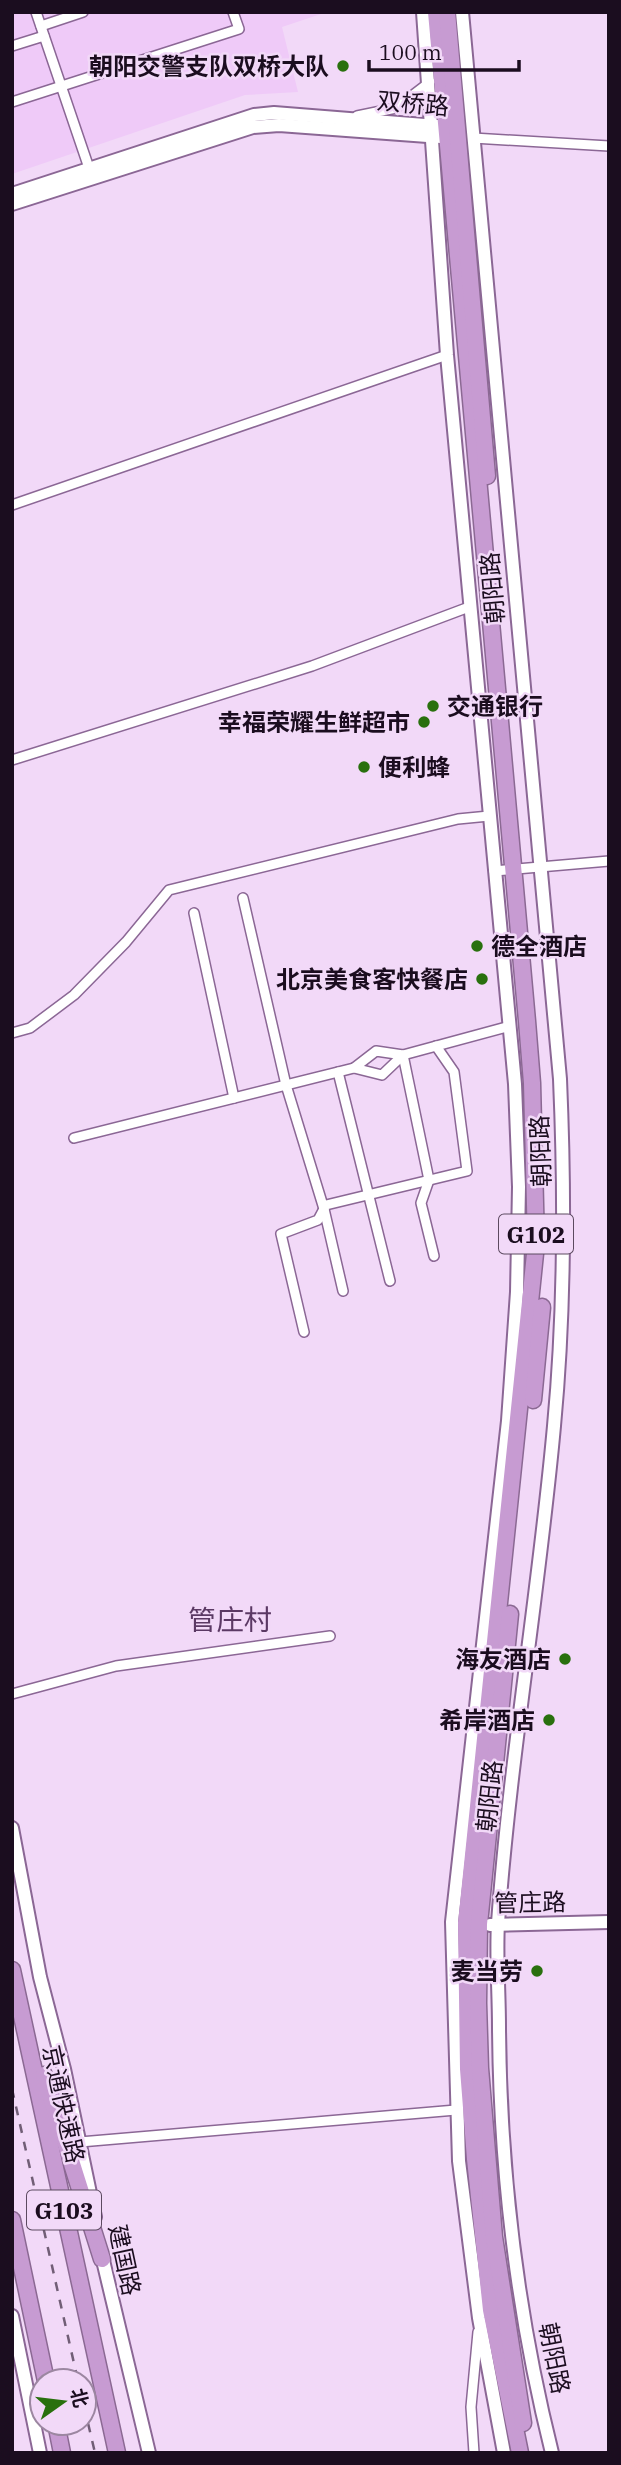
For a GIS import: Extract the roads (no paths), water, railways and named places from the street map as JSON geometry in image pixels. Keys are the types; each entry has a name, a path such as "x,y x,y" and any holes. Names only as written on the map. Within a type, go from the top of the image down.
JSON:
{"highway":[{"name":"朝阳路","path":"436,12 517,869 532,1083 536,1244 466,1923 468,2069 475,2159 491,2310 520,2453"},
{"name":"朝阳路","path":"447,12 449,133"},
{"name":"朝阳路","path":"466,1923 494,2238 519,2406 531,2453"},
{"name":"京通快速路","path":"12,1970 117,2452"},
{"path":"15,1987 102,2259"},
{"name":"G103","path":"12,2220 43,2367"}],"street":[{"path":"36,12 89,168"},
{"path":"12,46 83,12"},
{"path":"12,102 239,29 233,12"},
{"name":"朝阳路","path":"423,12 430,82 449,133 540,867 560,1079 565,1186 563,1297 554,1427 498,1925 499,2098 506,2192 527,2337 552,2453"},
{"name":"朝阳路","path":"462,12 449,133 447,355 510,1026 518,1161 517,1293 466,1923 456,2110 459,2161 479,2318 504,2453"},
{"path":"346,118 396,108 430,82"},
{"name":"双桥路","path":"12,194 254,115 274,113 346,118 449,133"},
{"name":"双桥路","path":"12,204 253,127 279,125 449,133"},
{"path":"449,133 609,146"},
{"path":"12,505 447,355"},
{"path":"12,760 312,666 469,607"},
{"path":"12,1033 30,1028 74,995 127,942 169,890 458,819 489,816"},
{"path":"494,871 609,861"},
{"path":"243,898 286,1085 324,1209 343,1291"},
{"path":"194,913 234,1098"},
{"path":"74,1138 354,1068 376,1051 403,1055 510,1026"},
{"path":"304,1332 281,1234 318,1220 326,1205 467,1171 454,1072 436,1046"},
{"path":"354,1068 382,1075 403,1055"},
{"path":"403,1055 429,1180 421,1203 434,1255"},
{"path":"338,1072 390,1282"},
{"path":"12,1694 116,1666 330,1636"},
{"name":"建国路","path":"12,1828 40,1977 80,2142 102,2259 149,2453"},
{"name":"管庄路","path":"466,1923 498,1925 609,1922"},
{"path":"80,2142 456,2110"},
{"path":"12,2316 40,2453"},
{"path":"474,2453 471,2407 479,2318"}],"railway":[{"path":"12,2089 75,2367"},
{"path":"91,2437 95,2453"}],"place":[{"name":"朝阳交警支队双桥大队","path":"343,66"},
{"name":"交通银行","path":"433,706"},
{"name":"幸福荣耀生鲜超市","path":"424,722"},
{"name":"便利蜂","path":"364,767"},
{"name":"德全酒店","path":"477,946"},
{"name":"北京美食客快餐店","path":"482,979"},
{"name":"海友酒店","path":"565,1659"},
{"name":"希岸酒店","path":"549,1720"},
{"name":"麦当劳","path":"537,1971"}],"district":[{"name":"管庄村","path":"230,1619"}]}
